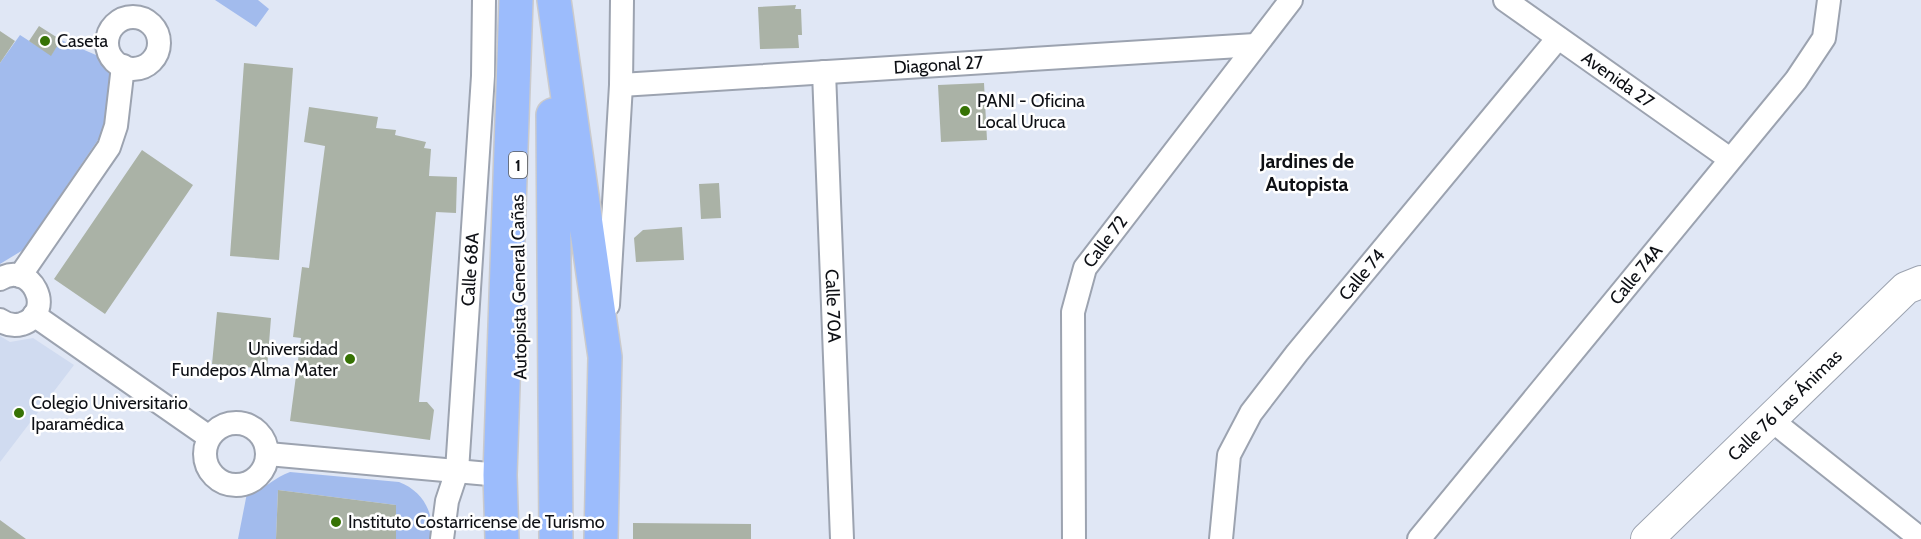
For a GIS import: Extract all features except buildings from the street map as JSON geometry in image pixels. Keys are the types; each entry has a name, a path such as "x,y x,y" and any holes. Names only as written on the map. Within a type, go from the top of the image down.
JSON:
{"highway":[{"name":"Autopista General Cañas","path":"516,0 522,539"},
{"path":"499,530 516,0"},
{"name":"Autopista General Cañas","path":"553,0 556,539"},
{"path":"553,0 605,357 601,539"}],"street":[{"name":"Calle 68A","path":"442,539 447,501 457,471 483,76 484,0"},
{"path":"605,357 621,86 622,0"},
{"name":"Calle 72","path":"1074,539 1073,312 1085,268 1292,0"},
{"name":"Avenida 27","path":"1505,0 1730,159"},
{"name":"Calle 74A","path":"1419,539 1796,80 1824,38 1829,0"},
{"name":"Calle 74","path":"1221,539 1229,455 1251,413 1297,353 1558,38"},
{"name":"Diagonal 27","path":"621,86 1256,45"},
{"path":"10,278 109,147 116,126 123,66"},
{"name":"Calle 70A","path":"824,72 842,539"},
{"path":"0,320 12,325 21,324 34,315 39,300 38,292 29,280 10,278"},
{"name":"Calle 76 Las Ánimas","path":"1647,539 1916,280"},
{"path":"34,315 209,437"},
{"path":"1770,419 1921,539"},
{"path":"231,422 250,425 263,437 268,454 262,472 255,479 237,486 228,484 211,474 207,465 205,446 209,437 222,425 231,422"},
{"path":"268,454 500,475"},
{"path":"457,471 460,515 458,539"}],"shaded area":[{"path":"215,0 258,0 269,9 256,27"},
{"path":"20,35 51,55 61,40 103,58 113,73 102,134 23,250 0,264 0,63"},
{"name":"Colegio Universitario Iparamédica","path":"0,336 10,342 33,338 74,365 0,462"},
{"path":"290,472 399,482 415,491 426,504 431,521 430,539 396,539 396,505 278,490 276,539 238,539 247,493 259,490"}],"place":[{"name":"Caseta","path":"45,41"},
{"name":"PANI - Oficina Local Uruca","path":"965,111"},
{"name":"Universidad Fundepos Alma Mater","path":"350,359"},
{"name":"Colegio Universitario Iparamédica","path":"19,413"},
{"name":"Instituto Costarricense de Turismo","path":"336,522"}],"district":[{"name":"Jardines de Autopista","path":"1307,172"}]}
